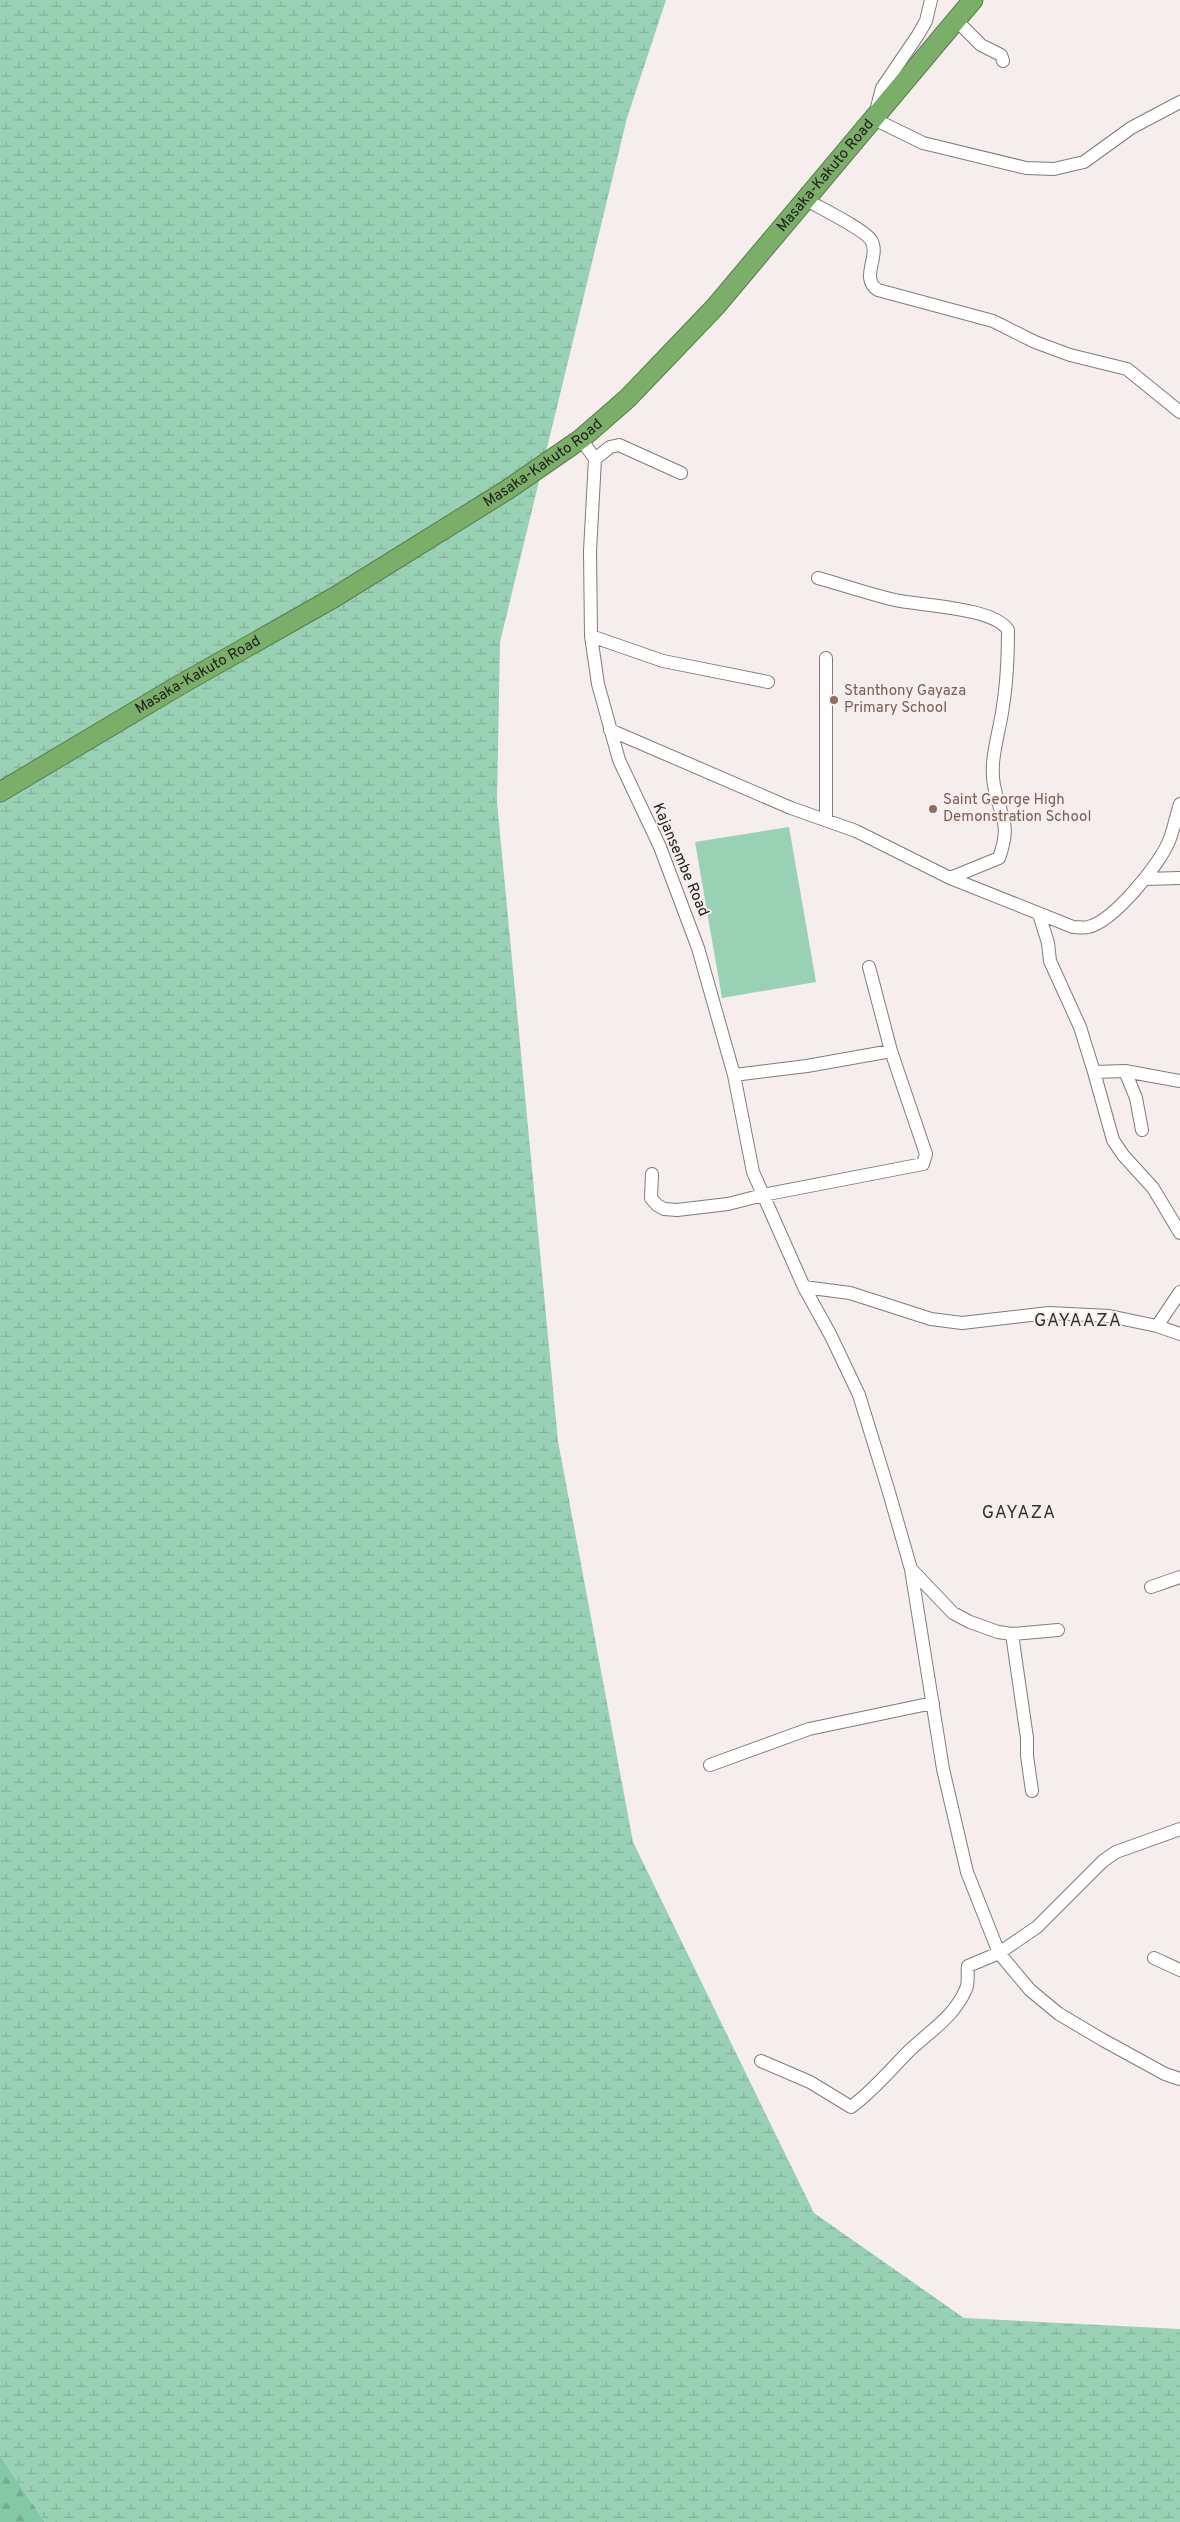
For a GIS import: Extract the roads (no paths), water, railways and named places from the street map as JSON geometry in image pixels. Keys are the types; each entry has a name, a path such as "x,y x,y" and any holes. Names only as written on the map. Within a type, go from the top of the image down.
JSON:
{"highway":[{"name":"Masaka-Kakuto Road","path":"0,792 178,686 334,597 507,490 580,439 628,398 684,341 742,276 973,0"}],"street":[{"path":"931,0 926,20 918,35 882,88 874,119 923,142 1026,168 1054,168 1084,162 1130,128 1180,102"},
{"path":"956,20 981,45 1001,55 1003,61"},
{"path":"805,199 863,233 871,240 874,246 869,278 873,287 878,290 993,320 1035,342 1070,355 1127,369 1180,412"},
{"path":"580,439 595,459 610,447 619,445 681,473"},
{"name":"Kajansembe Road","path":"595,459 590,551 590,636 598,684 610,730 619,760 682,902 698,948 734,1075 754,1172 804,1287 831,1336 859,1395 912,1569 943,1769 967,1872 999,1954 1030,1990 1059,2014 1132,2057 1180,2079"},
{"path":"818,578 896,600 962,609 1002,622 1008,630 1004,705 993,771 994,785 1006,824 1004,844 999,858 950,878"},
{"path":"590,636 663,661 768,682"},
{"path":"826,658 826,820"},
{"path":"610,730 791,808 856,831 950,878 1073,928 1089,927 1101,921 1118,907 1144,879 1160,860 1169,840 1180,804"},
{"path":"1144,879 1180,878"},
{"path":"1039,914 1048,943 1050,961 1080,1027 1113,1140 1123,1155 1153,1188 1180,1233"},
{"path":"652,1174 651,1198 664,1209 728,1204 764,1195 923,1164 926,1154 891,1051 869,967"},
{"path":"734,1075 807,1066 891,1051"},
{"path":"1094,1072 1125,1071 1180,1081"},
{"path":"1125,1071 1136,1098 1142,1130"},
{"path":"804,1287 850,1293 931,1319 962,1323 1049,1313 1109,1316 1156,1326 1180,1334"},
{"path":"1156,1326 1180,1292"},
{"path":"912,1569 953,1612 989,1629 1012,1634 1058,1630"},
{"path":"1151,1587 1180,1577"},
{"path":"1012,1634 1027,1738 1027,1756 1032,1791"},
{"path":"710,1764 809,1729 933,1703"},
{"path":"761,2061 810,2082 851,2107 869,2094 910,2050 937,2029 954,2008 967,1987 968,1966 999,1954 1037,1927 1103,1861 1116,1852 1180,1829"},
{"path":"1154,1958 1180,1970"}],"place":[{"name":"Stanthony Gayaza Primary School","path":"834,700"},
{"name":"Saint George High Demonstration School","path":"933,809"}],"district":[{"name":"GAYAAZA","path":"1078,1321"},
{"name":"GAYAZA","path":"1019,1513"}]}
